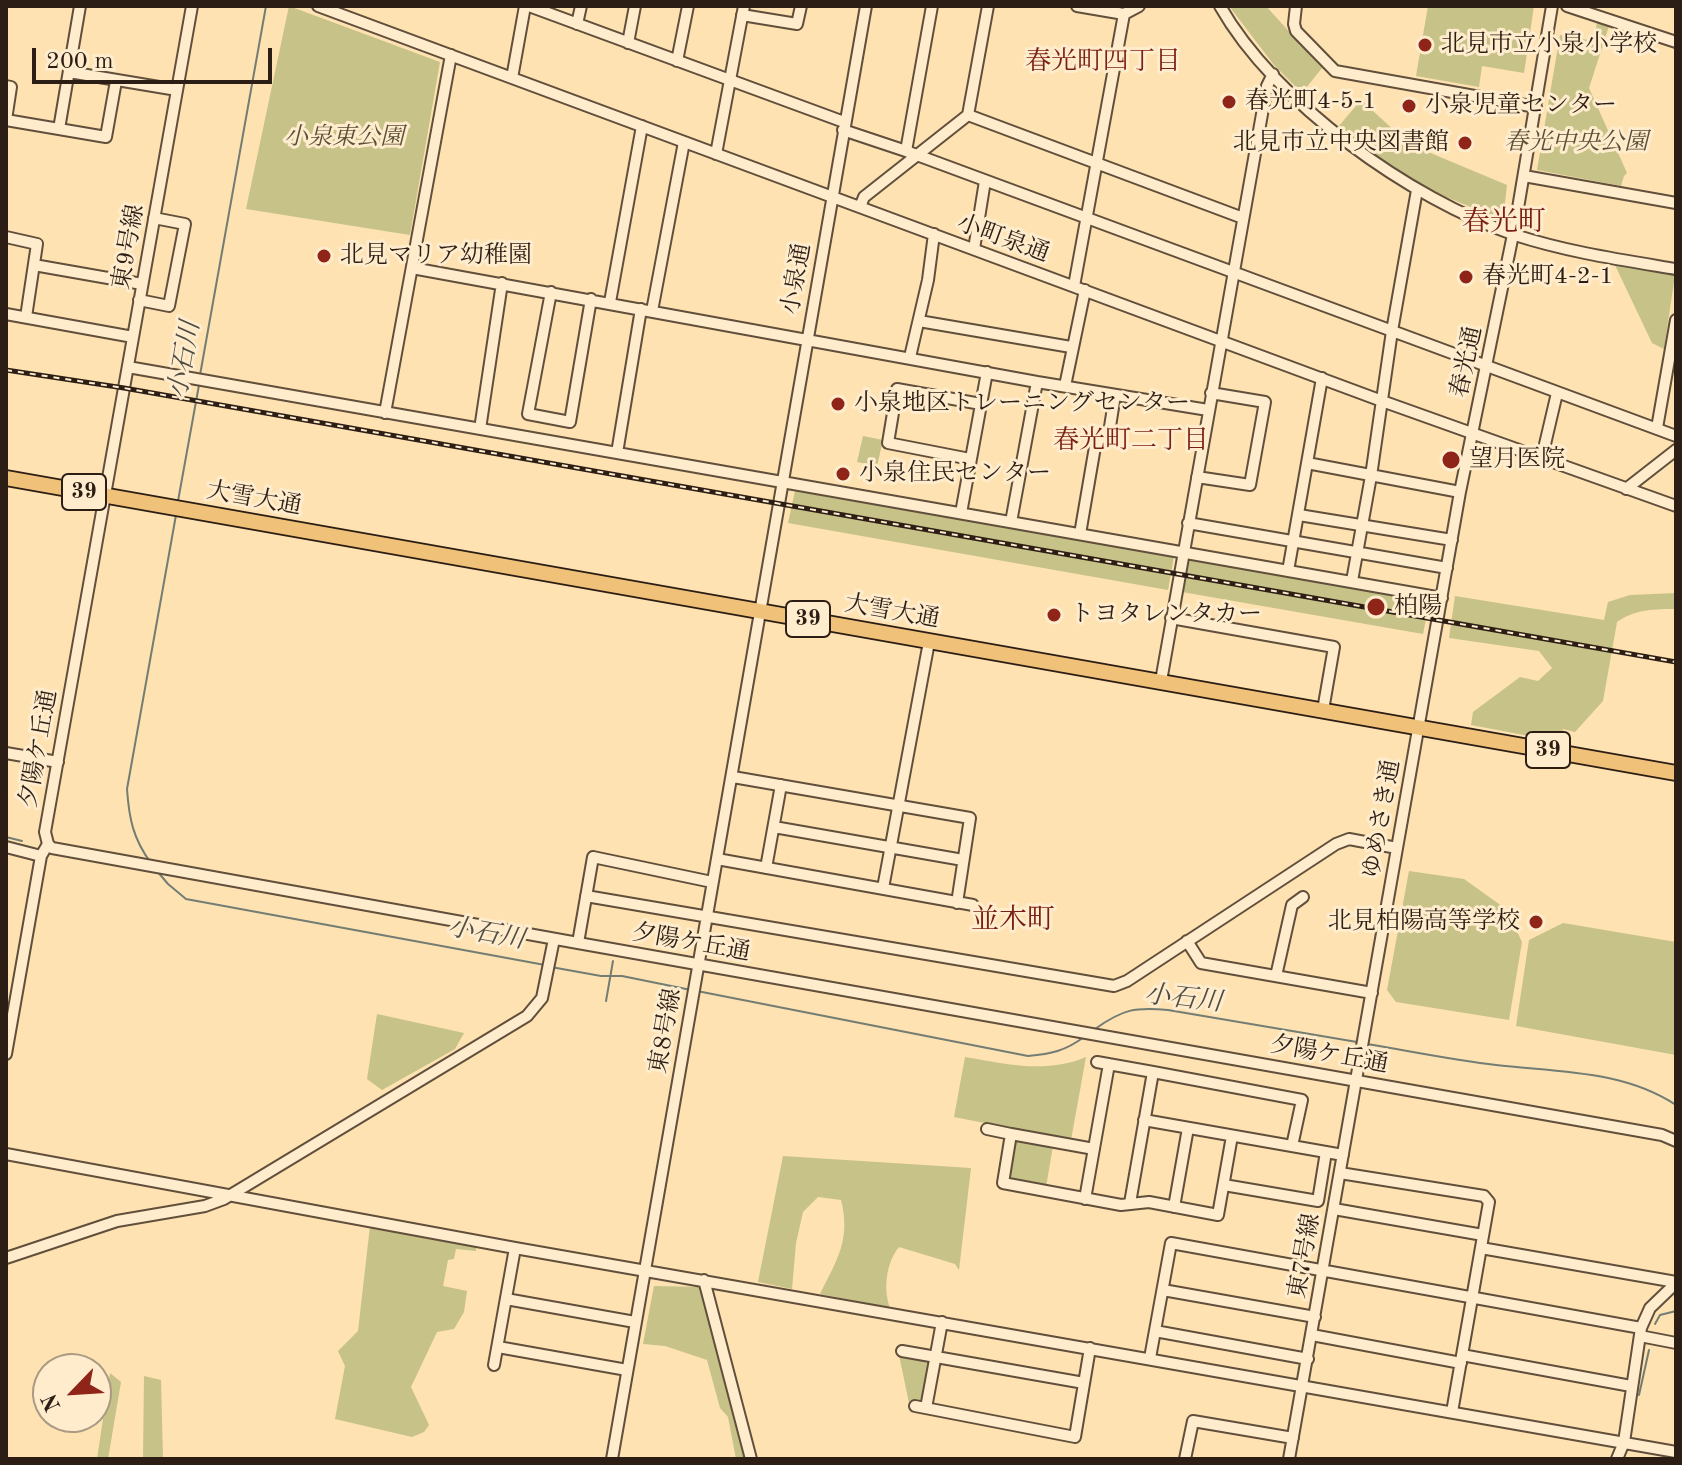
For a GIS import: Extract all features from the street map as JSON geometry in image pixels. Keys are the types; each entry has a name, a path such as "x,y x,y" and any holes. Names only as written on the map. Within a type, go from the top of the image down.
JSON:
{"highway":[{"name":"大雪大通","path":"6,478 1676,773"}],"street":[{"path":"59,129 80,6"},
{"name":"東9号線","path":"105,496 192,6"},
{"name":"小町泉通","path":"318,6 1382,401 1676,506"},
{"path":"512,78 527,6 729,80 1086,219 1676,436"},
{"path":"577,24 581,6"},
{"path":"628,43 635,6"},
{"path":"677,61 688,6"},
{"path":"716,154 743,11 797,24 801,6"},
{"name":"小泉通","path":"760,610 866,6"},
{"path":"911,153 932,6"},
{"path":"860,207 864,197 911,153 968,115 988,6"},
{"path":"1077,6 1124,14 1139,6"},
{"path":"1220,6 1244,41 1273,74 1344,142 1417,190 1514,234 1567,251 1676,269"},
{"path":"1296,6 1296,31 1335,71 1536,107"},
{"name":"春光通","path":"1420,727 1460,492 1514,234 1552,6"},
{"path":"1567,6 1676,42"},
{"path":"1065,386 1086,219 1124,14"},
{"path":"385,413 451,55"},
{"path":"69,72 177,90"},
{"path":"1161,681 1267,86 1273,74"},
{"path":"6,86 11,87 6,120 106,137 116,81"},
{"path":"968,115 1243,218"},
{"path":"610,302 642,126"},
{"path":"617,453 684,142"},
{"path":"1524,176 1676,203"},
{"path":"974,249 985,181"},
{"path":"1352,581 1417,190"},
{"path":"139,300 169,306 185,224 154,218"},
{"path":"910,357 934,234"},
{"path":"6,237 37,244 26,317"},
{"path":"34,265 142,284"},
{"path":"412,268 1037,382 1208,410"},
{"path":"480,429 502,283"},
{"path":"551,292 528,414 570,422 591,299"},
{"path":"6,314 133,337"},
{"path":"1657,428 1676,320"},
{"path":"919,321 1071,347"},
{"path":"128,367 1442,598"},
{"path":"961,513 987,372"},
{"path":"1288,571 1322,378"},
{"path":"1011,522 1037,382"},
{"path":"970,459 888,443 897,389 981,404"},
{"path":"1197,477 1250,485 1265,402 1211,393"},
{"path":"1542,457 1557,393"},
{"path":"1080,534 1096,441 1109,433 1115,395"},
{"path":"1626,489 1676,450"},
{"path":"1307,463 1460,492"},
{"name":"夕陽ケ丘通","path":"105,496 45,832 48,844 58,850 1358,1080 1662,1135 1676,1141"},
{"path":"1299,515 1452,540"},
{"path":"1188,523 1447,568"},
{"name":"東8号線","path":"612,1459 760,610"},
{"path":"1171,618 1334,647 1323,710"},
{"path":"883,888 929,642"},
{"name":"ゆめさき通","path":"1361,1060 1420,727"},
{"path":"6,753 58,762"},
{"path":"733,777 970,818 957,903"},
{"path":"766,868 781,785"},
{"path":"774,827 963,860"},
{"path":"586,896 1114,986 1127,981 1336,844 1349,839 1397,848"},
{"path":"6,1054 41,856 48,844"},
{"path":"6,847 41,856"},
{"path":"578,943 593,857 712,882"},
{"path":"717,859 973,905"},
{"path":"1276,976 1292,905 1303,897"},
{"path":"6,1258 117,1221 205,1206 230,1194 527,1016 542,998 554,939"},
{"path":"1187,941 1201,963 1372,993"},
{"name":"東7号線","path":"1289,1459 1361,1060"},
{"path":"1085,1199 1103,1063 1302,1100 1292,1146"},
{"path":"1130,1203 1153,1072"},
{"path":"1144,1120 1343,1155"},
{"path":"1174,1207 1188,1128"},
{"path":"987,1129 1094,1149"},
{"path":"1011,1134 1003,1183 1121,1205 1149,1202 1218,1215 1232,1136"},
{"path":"1224,1185 1318,1201 1326,1152"},
{"path":"6,1154 515,1248 1676,1452"},
{"path":"1340,1173 1484,1196 1489,1202 1452,1412"},
{"path":"1334,1209 1483,1235"},
{"path":"1150,1358 1171,1243 1472,1298 1640,1332 1676,1343"},
{"path":"494,1365 515,1248"},
{"path":"1481,1248 1676,1282"},
{"path":"704,1280 751,1459"},
{"path":"1617,1459 1624,1442 1640,1332 1650,1308 1676,1282"},
{"path":"1163,1290 1315,1317"},
{"path":"506,1299 635,1322"},
{"path":"942,1322 920,1407 1075,1437 1090,1348"},
{"path":"1155,1331 1308,1359"},
{"path":"1312,1335 1631,1386"},
{"path":"498,1347 627,1370"},
{"path":"902,1351 1084,1383"},
{"path":"1185,1459 1193,1421 1293,1438"}],"green space":[{"name":"小泉東公園","path":"289,6 440,62 410,235 246,209"},
{"path":"1229,6 1266,6 1322,68 1302,93 1274,65"},
{"path":"1428,6 1534,6 1524,73 1482,66 1479,87 1416,76"},
{"name":"春光中央公園","path":"1597,22 1609,26 1589,88 1627,173 1621,186 1537,170 1560,35 1594,41"},
{"path":"1361,100 1409,144 1507,185 1503,220 1414,182 1351,142 1338,127"},
{"path":"1614,263 1675,275 1664,349 1652,343"},
{"path":"863,436 883,440 877,466 857,462"},
{"path":"795,491 1174,556 1168,590 788,523"},
{"path":"1188,558 1430,598 1423,634 1182,592"},
{"path":"1676,593 1676,609 1638,612 1617,622 1603,701 1575,732 1563,729 1561,742 1471,725 1473,712 1520,677 1538,681 1552,668 1539,651 1449,638 1455,596 1604,620 1608,602 1630,595"},
{"path":"1409,871 1464,879 1506,909 1522,942 1509,1020 1396,1002 1387,990"},
{"path":"1563,923 1676,942 1676,1055 1516,1026 1529,940"},
{"path":"377,1014 464,1033 455,1049 382,1090 367,1079"},
{"path":"965,1057 1011,1065 1041,1066 1086,1057 1071,1140 954,1117"},
{"path":"1018,1140 1053,1146 1046,1187 1009,1181 1013,1142"},
{"path":"783,1156 971,1168 959,1270 955,1264 899,1247 887,1276 890,1308 820,1294 841,1249 844,1214 841,1200 818,1197 803,1212 796,1243 792,1289 758,1282"},
{"path":"370,1226 476,1245 476,1251 456,1249 454,1259 448,1260 443,1286 467,1291 464,1312 454,1329 437,1332 411,1387 429,1425 424,1432 412,1437 335,1419 345,1366 338,1351 358,1331"},
{"path":"654,1286 705,1287 751,1459 736,1459 728,1417 720,1408 707,1360 665,1346 643,1344"},
{"path":"899,1355 927,1359 930,1363 919,1404 909,1403"},
{"path":"112,1375 121,1382 108,1459 97,1459 101,1433 112,1433"},
{"path":"144,1376 161,1380 163,1459 143,1459"}],"waterway":[{"name":"小石川","path":"200,375 266,6"},
{"name":"小石川","path":"178,501 199,385"},
{"name":"小石川","path":"151,863 133,828 127,789 176,515"},
{"path":"6,837 22,841"},
{"name":"小石川","path":"157,871 186,899 545,965"},
{"path":"606,1001 613,961"},
{"name":"小石川","path":"551,967 601,976 622,976 691,990"},
{"name":"小石川","path":"697,991 1028,1056 1058,1051 1084,1037"},
{"name":"小石川","path":"1095,1029 1122,1013 1157,1009 1357,1042"},
{"name":"小石川","path":"1367,1044 1480,1063 1589,1074 1634,1085 1676,1105"},
{"path":"1655,1324 1660,1315 1676,1311"},
{"path":"1639,1395 1649,1350"}],"railway":[{"path":"6,370 124,388 1676,662"}],"place":[{"name":"北見市立小泉小学校","path":"1425,45"},
{"name":"春光町4-5-1","path":"1229,102"},
{"name":"小泉児童センター","path":"1409,106"},
{"name":"北見市立中央図書館","path":"1465,143"},
{"name":"北見マリア幼稚園","path":"324,256"},
{"name":"春光町4-2-1","path":"1466,277"},
{"name":"小泉地区トレーニングセンター","path":"838,404"},
{"name":"望月医院","path":"1451,460"},
{"name":"小泉住民センター","path":"843,474"},
{"name":"柏陽","path":"1376,607"},
{"name":"トヨタレンタカー","path":"1054,615"},
{"name":"北見柏陽高等学校","path":"1536,922"}],"district":[{"name":"春光町四丁目","path":"1103,62"},
{"name":"春光町","path":"1504,223"},
{"name":"春光町二丁目","path":"1131,441"},
{"name":"並木町","path":"1013,921"}]}
